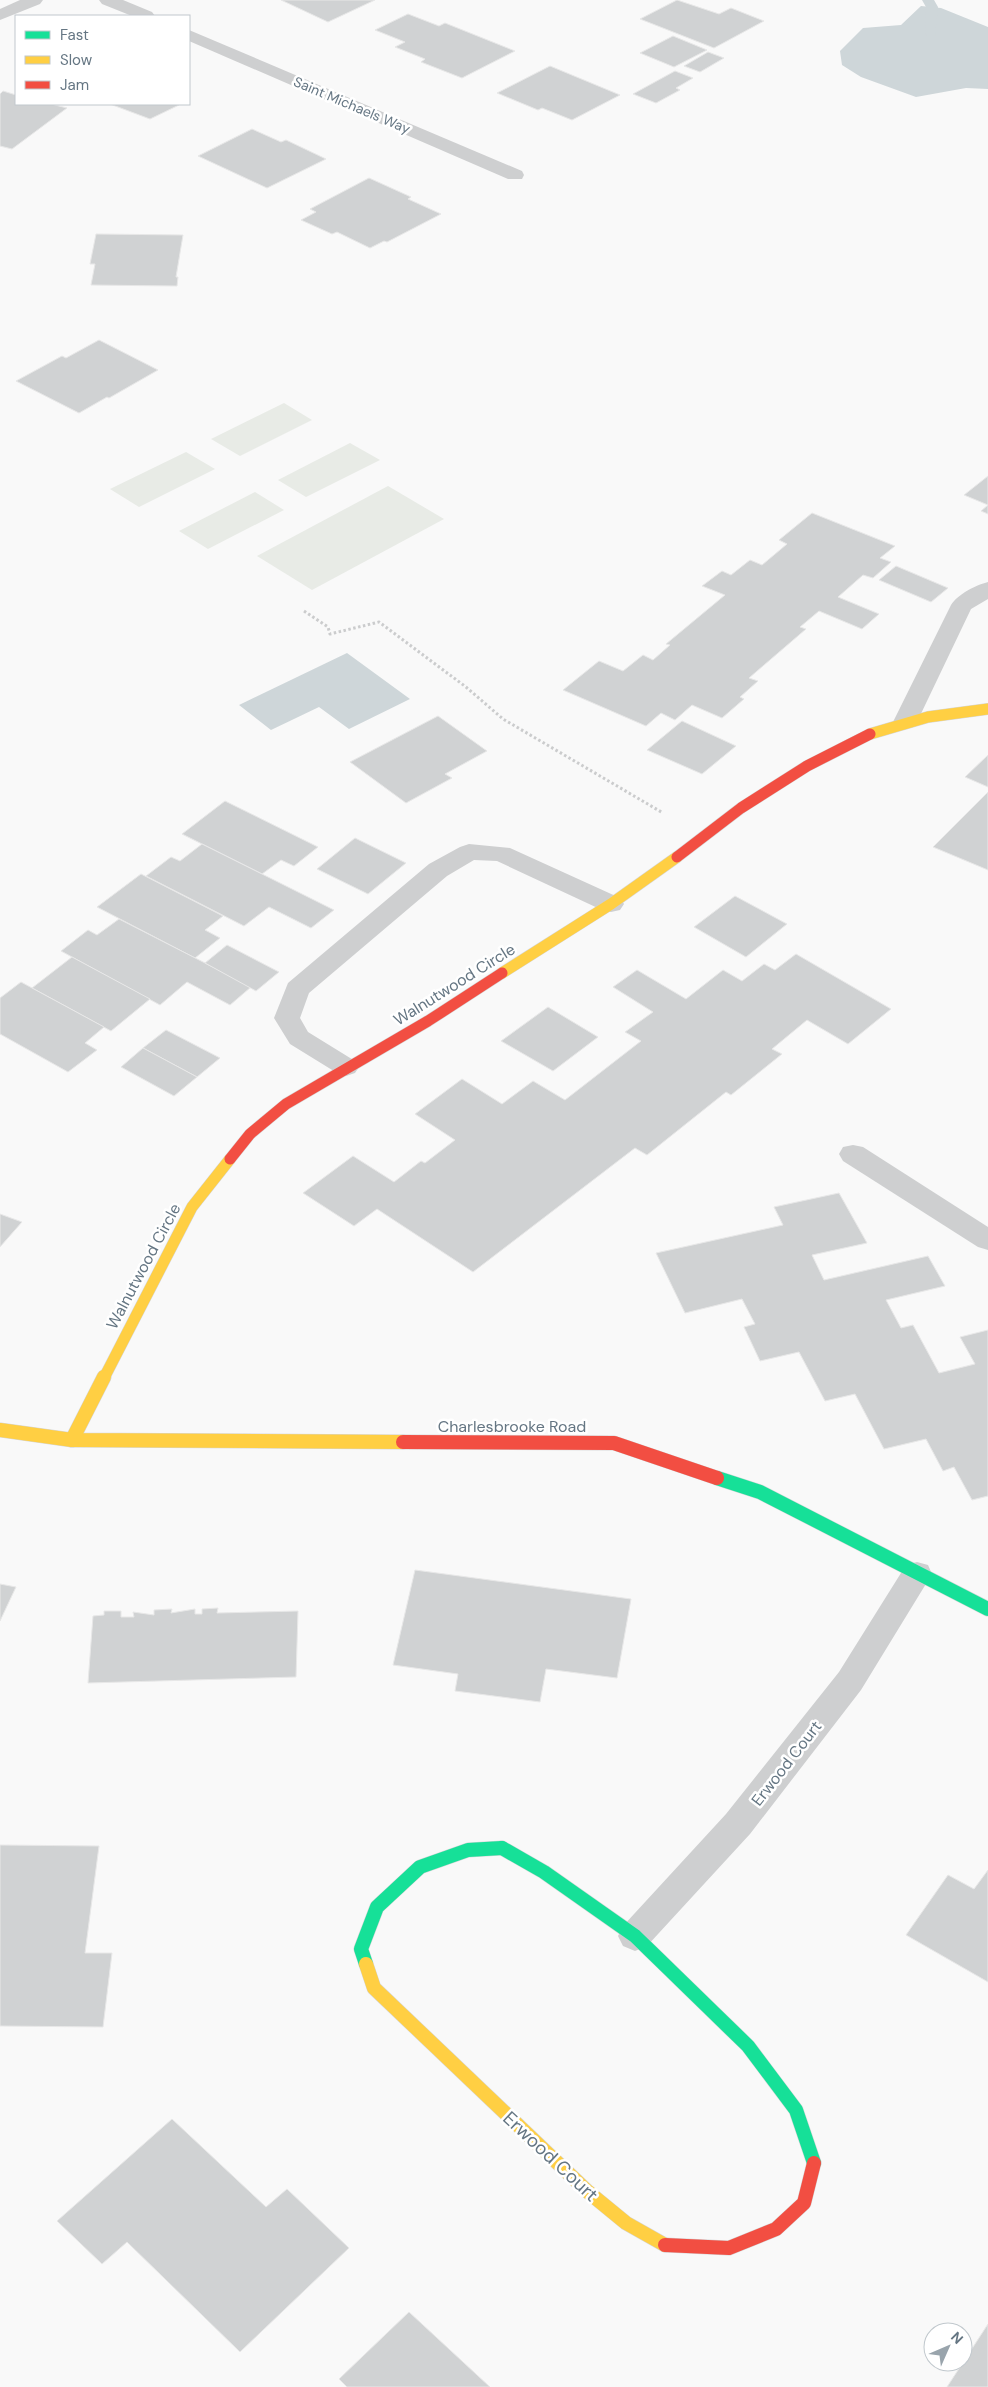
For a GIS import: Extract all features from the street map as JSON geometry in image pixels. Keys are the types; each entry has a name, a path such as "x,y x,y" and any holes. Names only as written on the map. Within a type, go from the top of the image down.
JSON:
{"street":[{"path":"0,15 34,0"},
{"path":"108,0 144,15"},
{"name":"Saint Michaels Way","path":"190,35 515,175"},
{"path":"904,722 962,605 988,590"},
{"name":"Walnutwood Circle","path":"72,1440 192,1207 250,1134 286,1104 346,1067 428,1021 611,904 706,837 741,808 807,766 871,733 904,722 950,712 988,709"},
{"path":"346,1067 299,1038 287,1018 297,989 438,870 469,852 500,853 611,904"},
{"path":"853,1154 988,1240"},
{"name":"Charlesbrooke Road","path":"0,1430 72,1440 614,1443 760,1492 988,1609"},
{"name":"Erwood Court","path":"635,1936 738,1824 850,1681 917,1574"},
{"name":"Erwood Court","path":"502,1848 544,1872 635,1936 748,2046 796,2110 814,2161 804,2203 776,2229 729,2248 664,2245 626,2223 586,2191 374,1988 361,1948 376,1907 420,1867 468,1850 502,1848"}],"path":[{"path":"304,611 328,626 330,634 379,622 466,687 503,719 706,837"}],"shaded area":[{"path":"921,6 941,8 988,27 988,89 966,88 916,97 861,77 842,65 840,51 863,28 901,25"},
{"path":"284,403 312,420 240,456 211,439"},
{"path":"350,443 380,460 306,497 278,480"},
{"path":"186,452 215,469 139,507 110,489"},
{"path":"388,486 444,519 312,590 257,556"},
{"path":"255,492 284,510 208,549 179,531"},
{"path":"347,653 410,699 349,729 319,707 271,730 239,705"}],"building":[{"path":"281,0 375,0 328,22"},
{"path":"677,0 719,14 731,8 764,21 714,48 640,19"},
{"path":"408,14 439,26 445,23 515,51 462,78 421,62 425,59 395,47 405,42 375,30"},
{"path":"673,36 707,50 674,67 640,53"},
{"path":"708,52 724,58 700,72 684,66"},
{"path":"550,66 620,95 572,120 542,108 538,110 497,93"},
{"path":"675,71 693,78 676,88 680,90 656,103 633,94"},
{"path":"3,91 15,95 15,105 55,105 67,108 12,149 0,146 0,94"},
{"path":"113,105 179,105 150,119"},
{"path":"252,129 281,142 286,140 326,159 267,188 198,156"},
{"path":"369,178 411,197 408,199 441,214 387,242 384,241 370,248 337,232 332,234 301,220 316,212 310,209"},
{"path":"96,234 183,235 176,277 178,277 177,286 91,285 95,264 90,264"},
{"path":"99,340 158,370 79,413 16,381 62,356 66,358"},
{"path":"988,476 988,505 964,495"},
{"path":"988,505 988,514 981,511"},
{"path":"812,513 895,546 880,558 891,562 873,578 863,575 838,597 879,614 862,629 819,611 800,627 806,629 749,678 758,681 740,697 744,699 722,718 692,705 675,720 661,713 646,726 563,690 599,661 623,671 643,655 653,660 670,645 666,644 725,595 702,586 722,571 731,575 750,560 762,565 787,544 779,540"},
{"path":"896,566 948,588 931,602 879,580"},
{"path":"438,716 487,751 445,774 452,778 406,803 350,762"},
{"path":"682,721 736,746 702,774 647,750"},
{"path":"988,755 988,787 965,777"},
{"path":"988,792 988,870 933,847"},
{"path":"225,801 318,847 294,866 281,860 262,874 182,834"},
{"path":"355,838 406,863 368,894 317,869"},
{"path":"202,844 334,910 311,928 269,907 244,926 146,876 171,857 180,861"},
{"path":"141,874 223,916 205,930 220,938 195,958 97,907"},
{"path":"735,896 787,924 746,957 694,927"},
{"path":"119,919 251,987 230,1005 187,982 160,1005 61,951 88,930 97,935"},
{"path":"227,945 279,972 256,991 205,963"},
{"path":"796,954 891,1009 848,1044 807,1020 772,1049 782,1054 731,1095 726,1092 647,1155 635,1148 473,1272 377,1209 354,1226 303,1193 353,1156 394,1182 421,1161 425,1163 455,1140 415,1114 462,1079 502,1104 533,1081 565,1100 641,1041 625,1032 653,1012 613,987 637,970 686,999 723,970 742,981 764,964 775,970"},
{"path":"72,957 150,999 111,1031 32,988"},
{"path":"21,982 104,1027 85,1043 97,1050 68,1072 0,1034 0,998"},
{"path":"548,1007 598,1037 553,1071 501,1041"},
{"path":"166,1030 220,1058 197,1077 143,1048"},
{"path":"143,1048 197,1077 174,1096 121,1067"},
{"path":"839,1193 867,1243 812,1255 824,1280 928,1256 945,1286 886,1300 901,1328 913,1325 939,1373 975,1364 960,1337 988,1330 988,1496 972,1500 954,1467 943,1471 926,1439 884,1449 855,1394 825,1401 799,1352 760,1361 744,1327 755,1324 742,1299 685,1313 656,1253 783,1225 774,1207"},
{"path":"0,1214 22,1222 0,1247"},
{"path":"415,1570 631,1599 617,1678 546,1669 540,1702 455,1691 458,1674 393,1665"},
{"path":"0,1584 16,1587 0,1621"},
{"path":"218,1608 217,1613 298,1611 296,1677 88,1683 93,1616 104,1615 104,1611 121,1611 121,1617 134,1617 133,1612 154,1615 154,1610 172,1609 171,1613 195,1609 195,1614 202,1614 202,1609"},
{"path":"0,1845 99,1846 85,1953 112,1953 103,2027 0,2026"},
{"path":"988,1870 988,1982 906,1935 948,1875 974,1889"},
{"path":"172,2119 266,2207 287,2189 349,2248 240,2352 127,2242 102,2264 57,2221"},
{"path":"409,2312 490,2387 347,2387 339,2379"},
{"path":"988,2324 988,2387 947,2387 957,2372 973,2372 973,2347"}],"waterway":[{"path":"928,0 932,7 931,33"}],"traffic: fast":[{"path":"717,1478 760,1492 988,1609"},
{"path":"502,1848 544,1872 635,1936 748,2046 796,2110 814,2163"},
{"path":"366,1964 361,1949 377,1907 420,1867 468,1850 502,1848"}],"traffic: slow":[{"path":"870,734 928,717 988,709"},
{"path":"502,973 611,904 677,857"},
{"path":"72,1440 192,1207 230,1159"},
{"path":"0,1430 72,1440 403,1442"},
{"path":"366,1964 374,1988 587,2191 626,2223 665,2245"}],"traffic: jam":[{"path":"677,857 741,808 807,766 870,734"},
{"path":"230,1159 250,1134 286,1104 428,1021 502,973"},
{"path":"403,1442 614,1443 717,1478"},
{"path":"665,2245 729,2248 776,2229 804,2203 814,2163"}]}
